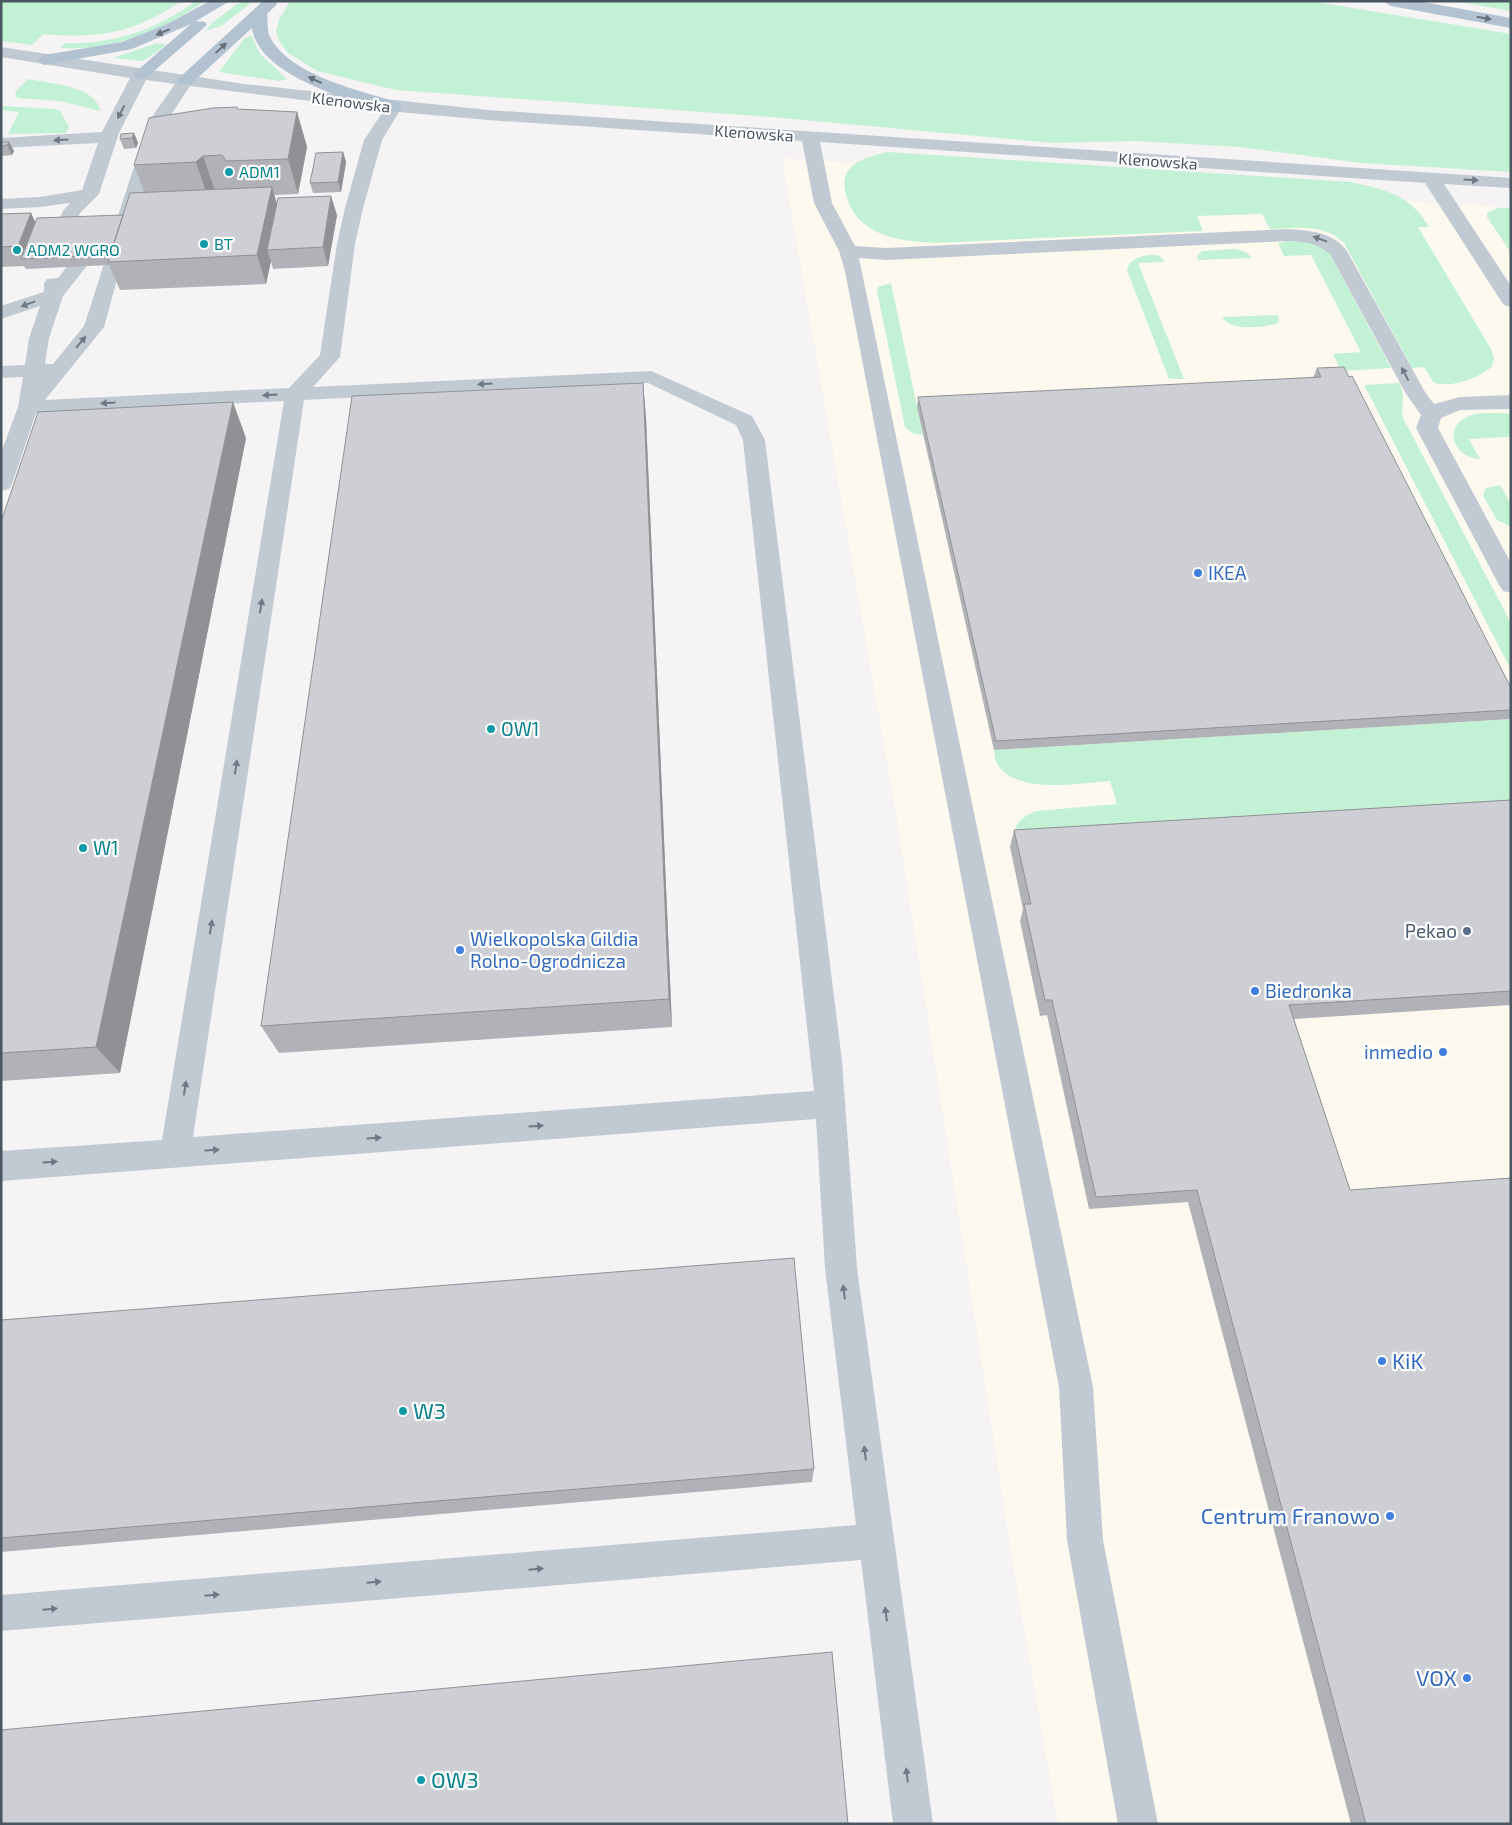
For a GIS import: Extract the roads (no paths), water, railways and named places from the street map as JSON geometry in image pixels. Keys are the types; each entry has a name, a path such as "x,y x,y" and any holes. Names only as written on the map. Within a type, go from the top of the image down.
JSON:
{"main road":[{"path":"44,60 126,46 183,22 222,1"},
{"path":"140,75 226,1"},
{"path":"185,81 272,1"},
{"path":"1391,1 1511,22"},
{"path":"260,12 262,38 277,59 316,81 394,107"}],"street":[{"name":"Klenowska","path":"1,52 140,75 394,107 810,137 1511,183"},
{"path":"64,227 72,211 90,194 109,137 140,75"},
{"path":"124,225 158,121 185,81"},
{"path":"175,1153 295,394 330,357 346,244 354,208 373,140 394,107"},
{"path":"1,143 109,137"},
{"path":"810,137 823,203 848,251 858,291 1076,1387 1085,1540 1138,1824"},
{"path":"1431,178 1511,300"},
{"path":"1,204 40,202 90,194"},
{"path":"90,194 94,209 92,214"},
{"path":"848,251 886,254 1257,236 1306,235 1324,239 1338,251 1416,394 1432,415"},
{"path":"17,418 94,328 112,265"},
{"path":"1,313 54,295 77,267"},
{"path":"1,484 17,418 34,370 39,338 54,295 54,268"},
{"path":"1,372 59,369"},
{"path":"17,418 295,394 650,377 745,422 754,440 827,1061 841,1268 913,1824"},
{"path":"1511,402 1457,404 1443,408 1432,415 1427,428 1511,585"},
{"path":"1,1166 830,1104"},
{"path":"1,1613 876,1541"}],"place":[{"name":"ADM1","path":"229,172"},
{"name":"BT","path":"204,244"},
{"name":"ADM2 WGRO","path":"17,250"},
{"name":"IKEA","path":"1198,573"},
{"name":"OW1","path":"491,729"},
{"name":"W1","path":"83,848"},
{"name":"Pekao","path":"1467,931"},
{"name":"Wielkopolska Gildia Rolno-Ogrodnicza","path":"460,950"},
{"name":"Biedronka","path":"1255,991"},
{"name":"inmedio","path":"1443,1052"},
{"name":"KiK","path":"1382,1361"},
{"name":"W3","path":"403,1411"},
{"name":"Centrum Franowo","path":"1390,1516"},
{"name":"VOX","path":"1467,1678"},
{"name":"OW3","path":"421,1780"}]}
